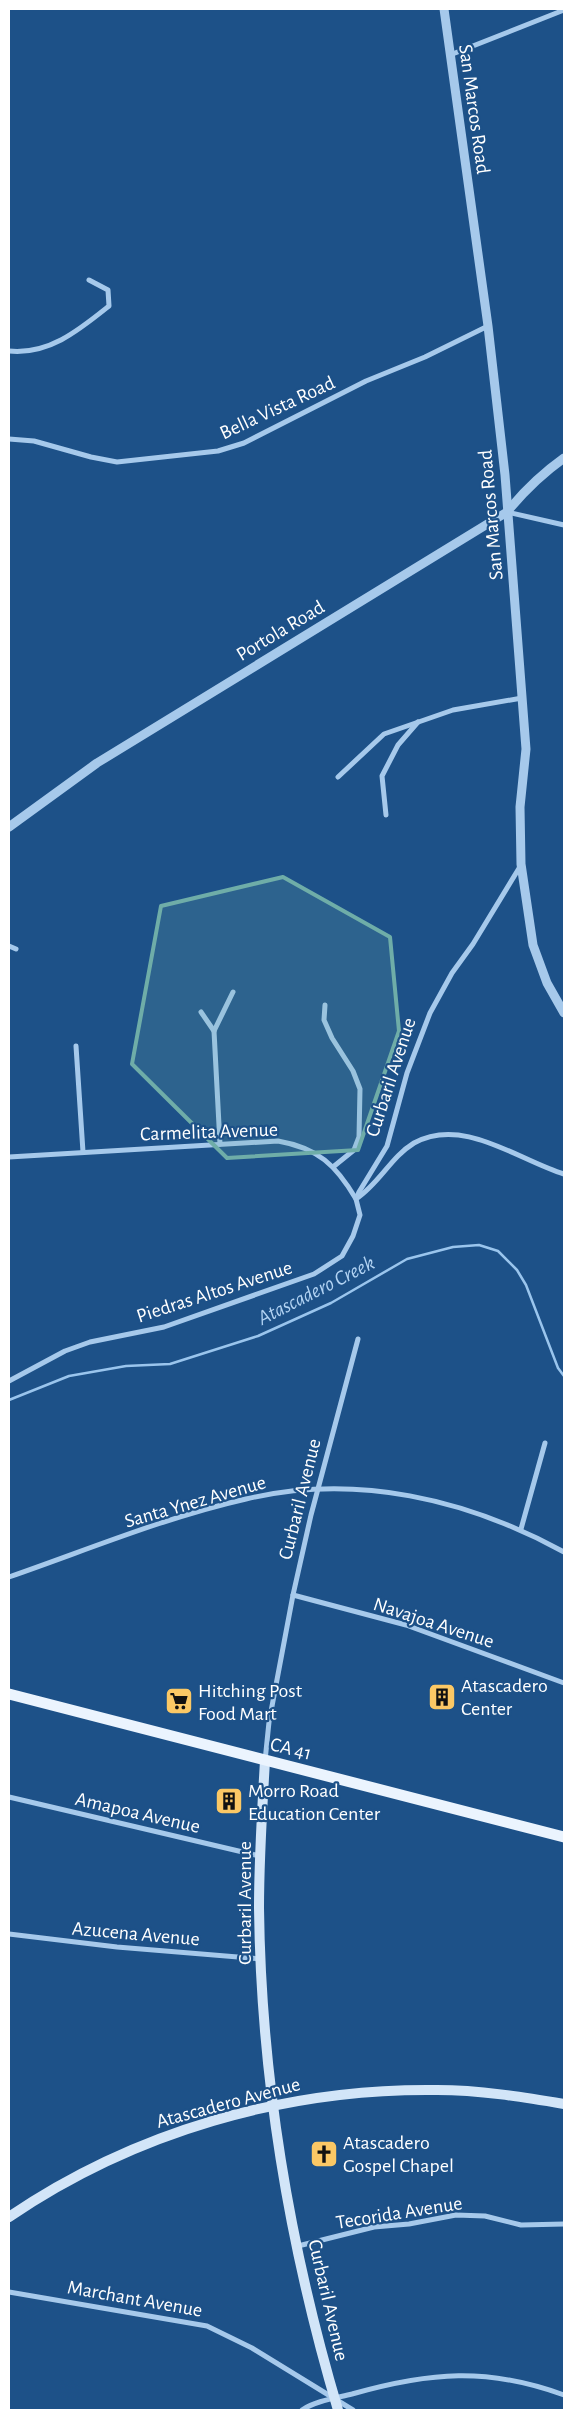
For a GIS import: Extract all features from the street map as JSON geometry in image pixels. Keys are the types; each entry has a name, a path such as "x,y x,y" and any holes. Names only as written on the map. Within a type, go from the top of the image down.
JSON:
{"main road":[{"name":"CA 41","path":"9,1694 564,1837"},
{"name":"Curbaril Avenue","path":"266,1760 260,1856 261,1959 274,2105 298,2246 338,2410"},
{"name":"Atascadero Avenue","path":"9,2217 37,2198 72,2179 156,2139 274,2105 309,2098 373,2091 437,2090 502,2094 564,2104"}],"street":[{"name":"San Marcos Road","path":"444,9 488,326 505,475 526,749 520,806 521,864 533,945 547,983 564,1013"},
{"path":"450,55 564,10"},
{"path":"9,351 46,348 75,333 108,306 108,290 89,280"},
{"name":"Bella Vista Road","path":"10,438 34,441 91,457 117,462 218,451 244,443 366,382 425,357 488,326"},
{"name":"Portola Road","path":"9,826 97,763 508,512 540,477 564,458"},
{"path":"508,512 564,525"},
{"path":"338,777 384,734 453,710 522,698"},
{"path":"386,815 382,776 398,745 418,722"},
{"name":"Curbaril Avenue","path":"356,1200 362,1185 387,1146 407,1073 430,1012 452,973 478,936 521,864"},
{"path":"9,946 16,949"},
{"path":"220,1144 214,1031 233,992"},
{"path":"324,1005 324,1020 332,1038 354,1071 360,1089 359,1137 354,1150 332,1167"},
{"path":"201,1012 214,1031"},
{"path":"76,1046 83,1152"},
{"path":"356,1200 369,1191 398,1157 414,1144 441,1136 465,1136 477,1139 564,1174"},
{"name":"Carmelita Avenue","path":"9,1157 278,1141 296,1144 313,1151 346,1182 356,1200"},
{"name":"Piedras Altos Avenue","path":"9,1381 65,1351 90,1342 164,1327 314,1274 342,1256 353,1236 360,1216 356,1200"},
{"name":"Curbaril Avenue","path":"266,1760 269,1722 293,1594 358,1339"},
{"path":"521,1529 545,1443"},
{"name":"Santa Ynez Avenue","path":"9,1577 194,1513 247,1498 285,1492 318,1490 384,1492 422,1497 460,1506 521,1529 564,1552"},
{"name":"Navajoa Avenue","path":"293,1594 406,1625 564,1683"},
{"name":"Amapoa Avenue","path":"9,1797 260,1856"},
{"name":"Azucena Avenue","path":"9,1934 117,1948 261,1959"},
{"name":"Tecorida Avenue","path":"298,2246 374,2227 409,2224 456,2215 485,2216 520,2225 564,2224"},
{"name":"Marchant Avenue","path":"9,2292 207,2326 252,2348 353,2410"},
{"path":"302,2410 334,2399 406,2380 459,2375 497,2377 540,2386 564,2395"}],"highlighted area":[{"path":"283,877 390,937 399,1031 358,1150 227,1158 132,1064 161,906"}],"waterway":[{"name":"Atascadero Creek","path":"9,1400 69,1376 126,1366 170,1364 258,1336 331,1303 407,1259 453,1247 479,1245 498,1251 517,1270 526,1285 558,1368 564,1376"}],"place":[{"name":"Atascadero Center","path":"442,1697"},
{"name":"Hitching Post Food Mart","path":"179,1701"},
{"name":"Morro Road Education Center","path":"229,1801"},
{"name":"Atascadero Gospel Chapel","path":"324,2154"}]}
